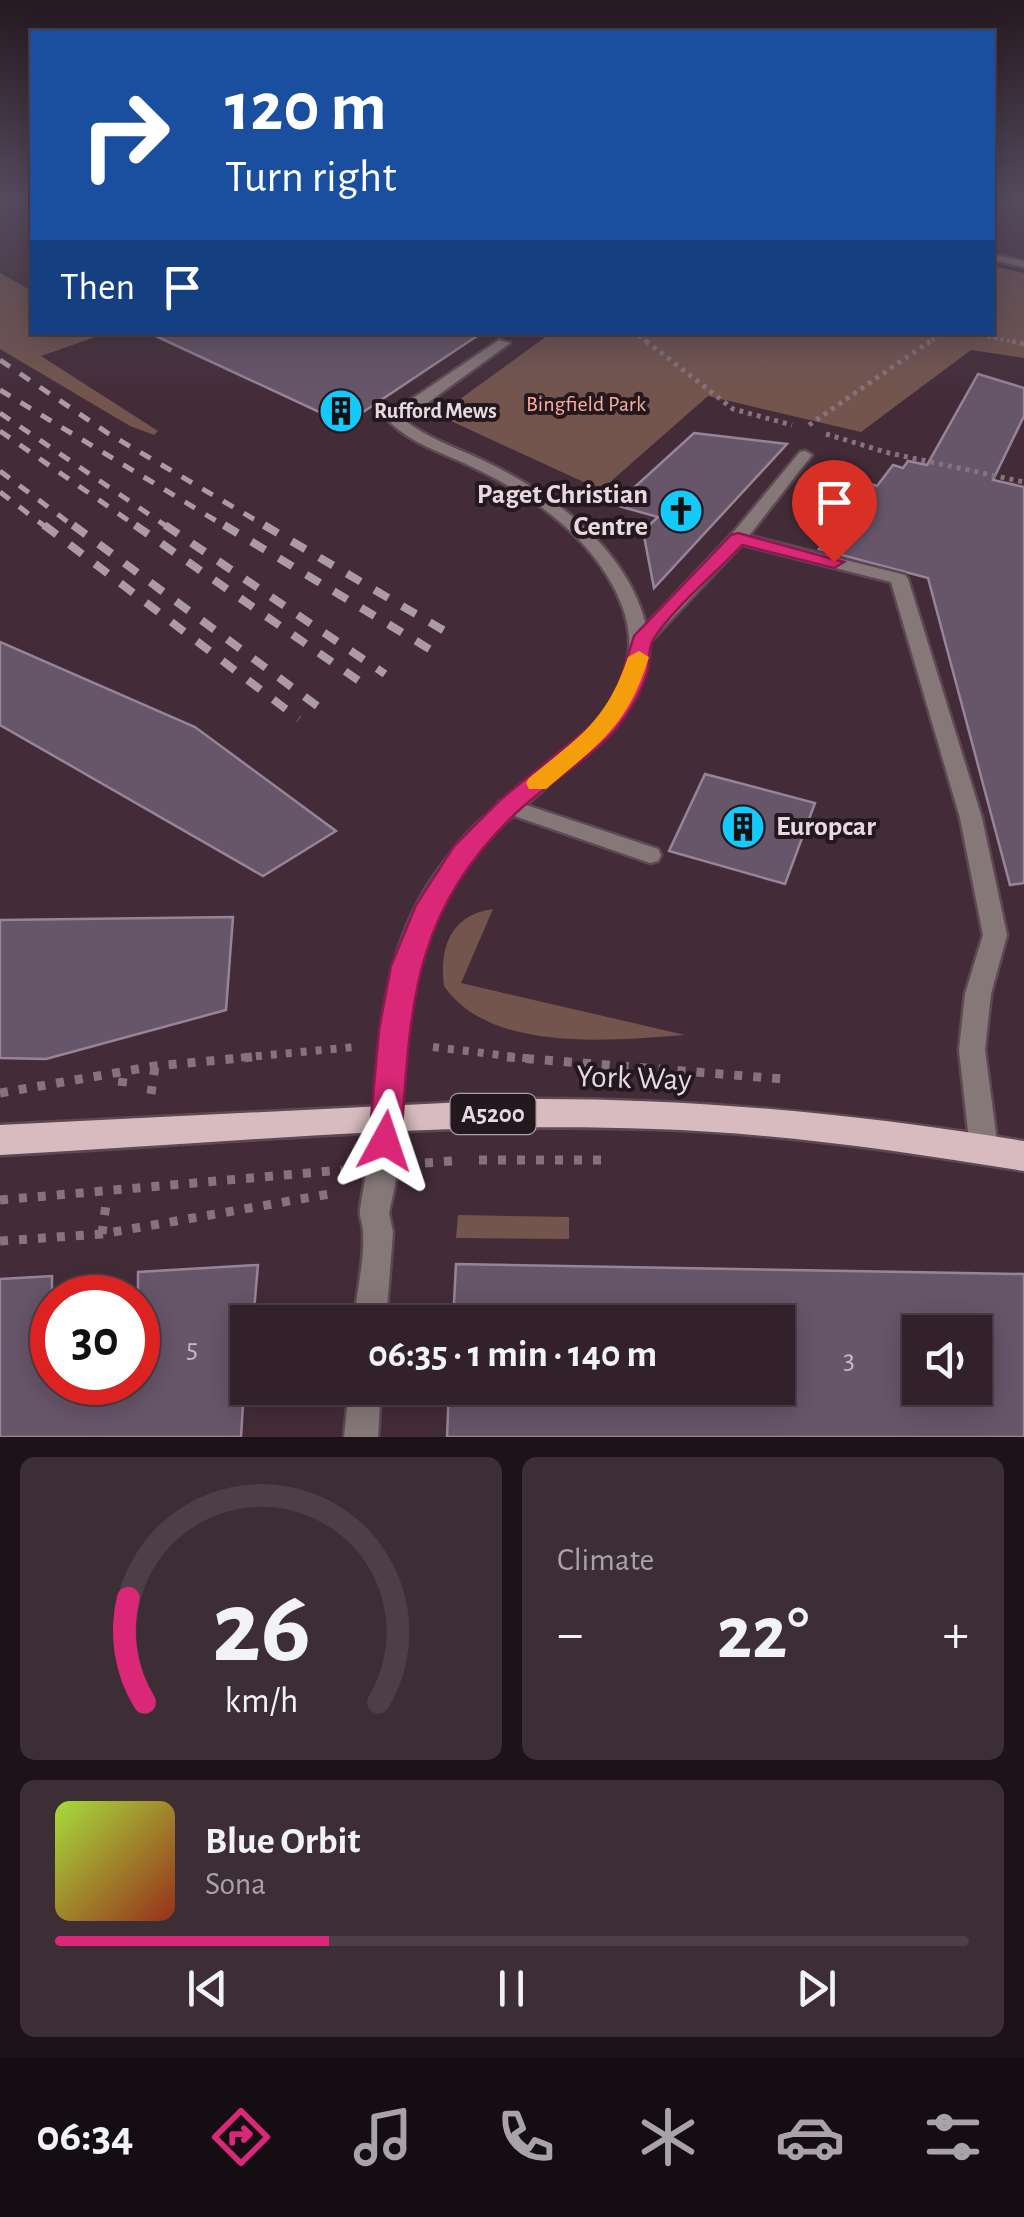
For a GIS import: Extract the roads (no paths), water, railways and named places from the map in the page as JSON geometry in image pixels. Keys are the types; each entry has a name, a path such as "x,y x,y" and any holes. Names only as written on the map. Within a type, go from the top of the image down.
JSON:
{"main road":[{"name":"York Way","path":"0,1140 387,1116 605,1113 722,1119 1024,1156"}],"street":[{"path":"372,1305 378,1232 374,1213 382,1176 393,1044 405,966 426,912 463,853 508,806 606,726 626,697 637,668 641,640 631,598 617,576 561,516 509,478 396,421 402,412 504,343"},
{"path":"641,640 738,538 805,455"},
{"path":"738,538 899,579 971,818 995,935 978,994 972,1050 984,1150"},
{"path":"508,806 650,855"},
{"path":"360,1437 363,1405"}],"railway":[{"path":"0,360 109,434 269,528"},
{"path":"0,390 228,528"},
{"path":"0,413 169,528"},
{"path":"0,431 139,528"},
{"path":"0,471 76,528"},
{"path":"0,492 47,528"},
{"path":"44,525 299,719"},
{"path":"73,525 320,708"},
{"path":"135,525 365,685"},
{"path":"165,525 385,674"},
{"path":"224,525 431,650"},
{"path":"264,525 455,637"}],"place":[{"name":"Rufford Mews","path":"341,411"},
{"name":"Paget Christian Centre","path":"681,511"},
{"name":"Europcar","path":"743,827"}],"park label":[{"name":"Bingfield Park","path":"586,404"}]}
